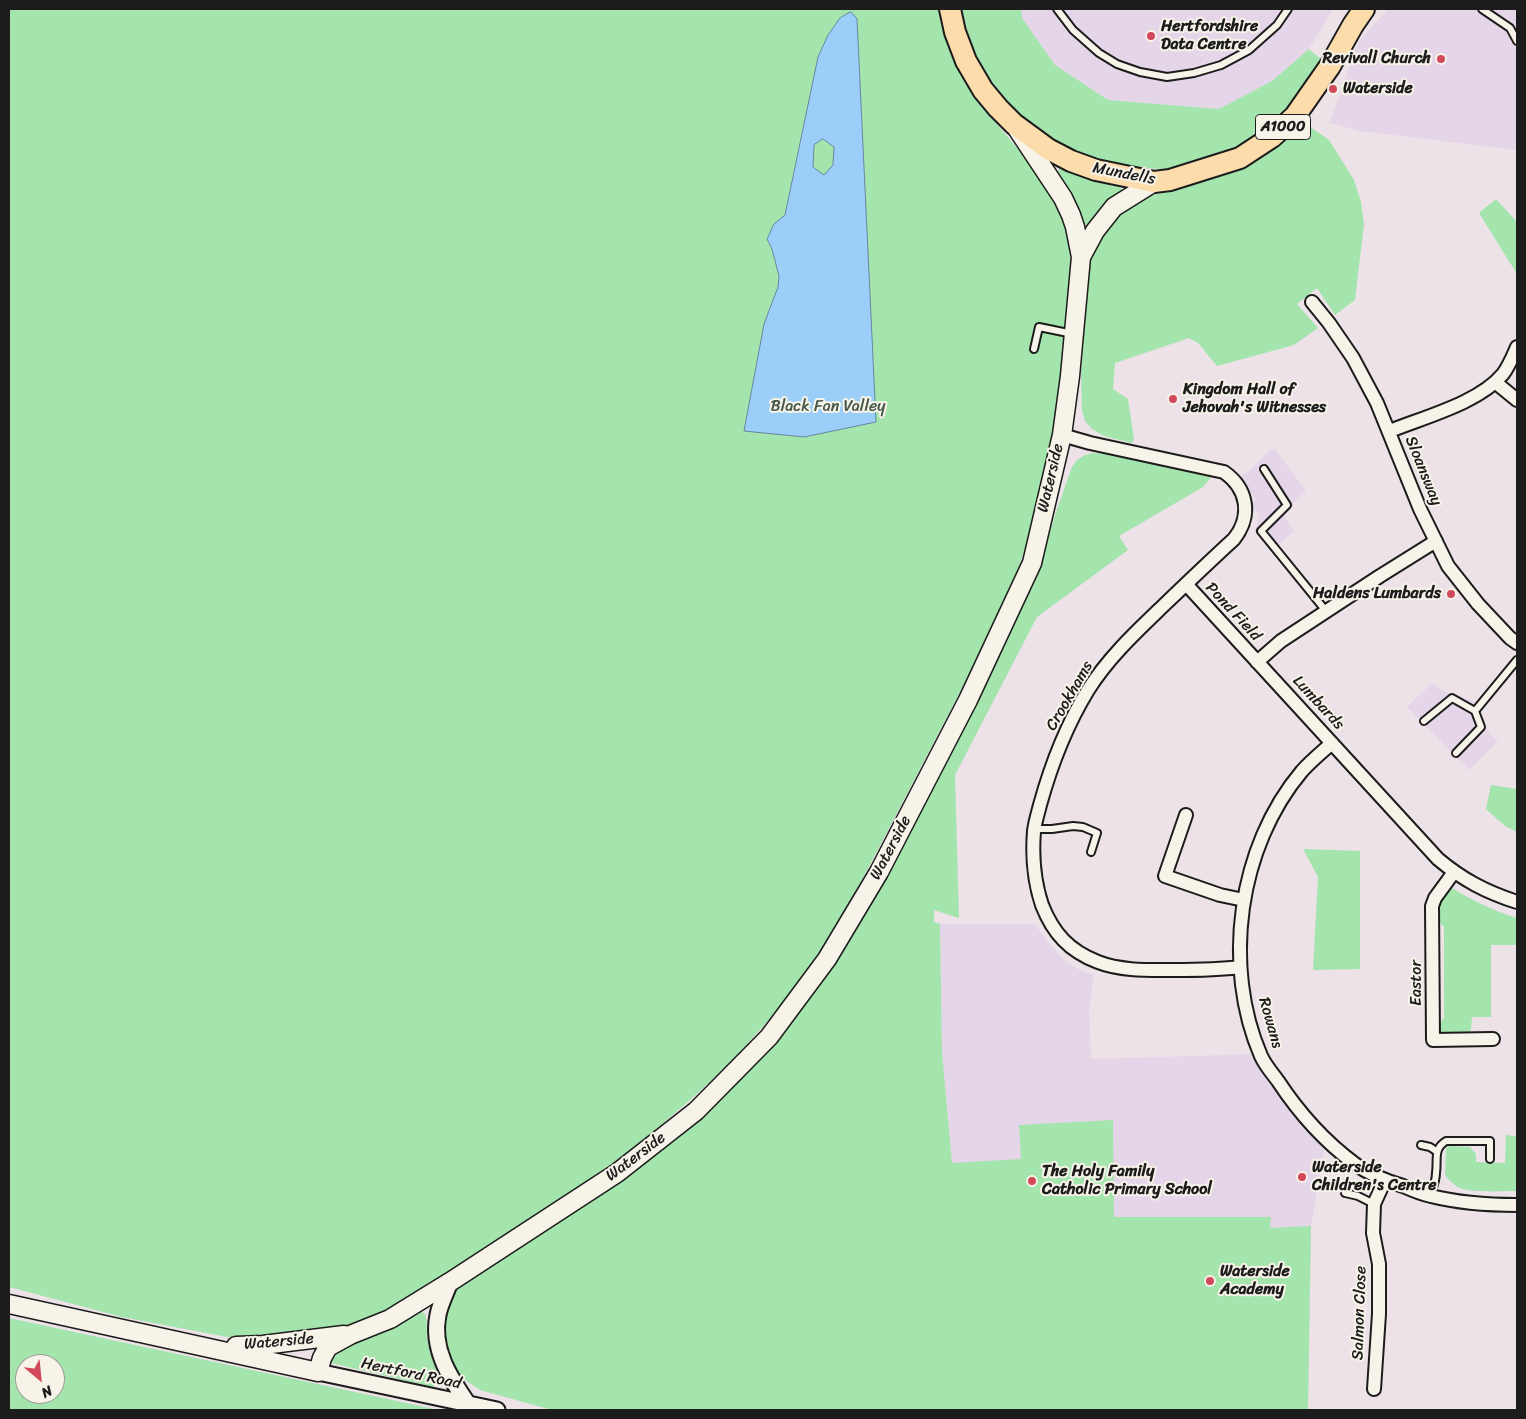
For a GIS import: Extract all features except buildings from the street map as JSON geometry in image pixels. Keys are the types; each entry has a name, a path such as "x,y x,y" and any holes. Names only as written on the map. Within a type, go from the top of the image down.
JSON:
{"main road":[{"name":"Mundells","path":"950,9 954,32 966,61 983,90 1014,124 1048,149 1071,162 1096,170 1154,182 1170,180 1240,158 1272,137 1295,116 1330,66 1364,9"},
{"name":"Waterside","path":"318,1372 322,1358 328,1348 350,1334 390,1319 450,1282 617,1173 696,1112 769,1037 827,959 879,872 960,717 1032,563 1062,435 1070,376 1081,256 1075,227 1063,198 1014,124"},
{"name":"Waterside","path":"1081,256 1095,231 1114,207 1154,182"},
{"path":"9,1304 318,1372"},
{"name":"Waterside","path":"208,1347 263,1346 350,1334"}],"street":[{"name":"Sloansway","path":"1312,302 1353,358 1377,403 1409,482 1448,566 1472,597 1510,638 1517,643"},
{"path":"1390,432 1479,395 1504,373 1517,347"},
{"path":"1495,382 1517,400"},
{"name":"Crookhams","path":"1062,435 1224,472 1232,477 1243,493 1245,512 1244,523 1234,538 1126,643 1107,664 1088,690 1068,727 1044,790 1034,829 1036,888 1048,920 1057,934 1069,946 1098,962 1127,969 1217,970 1240,967"},
{"path":"1258,662 1281,641 1436,541"},
{"name":"Pond Field","path":"1186,584 1258,662"},
{"name":"Lumbards","path":"1258,662 1438,858 1454,872 1481,889 1517,902"},
{"name":"Rowans","path":"1332,743 1301,772 1270,819 1255,855 1244,900 1240,937 1240,967 1248,1015 1262,1058 1304,1117 1326,1140 1356,1164 1385,1180 1430,1196 1486,1204 1517,1204"},
{"path":"1186,814 1164,876 1244,900"},
{"name":"Eastor","path":"1454,872 1434,898 1432,906 1433,1040 1493,1039"},
{"name":"Salmon Close","path":"1374,1389 1379,1314 1379,1264 1373,1233 1374,1204 1385,1180"},
{"path":"450,1282 438,1315 436,1339 442,1360 468,1404"},
{"name":"Hertford Road","path":"318,1372 497,1410"}],"lane":[{"path":"1057,9 1073,30 1099,53 1117,64 1140,72 1166,77 1194,73 1222,65 1249,50 1277,25 1288,9"},
{"path":"1482,9 1510,28 1517,41"},
{"path":"1034,349 1039,327 1074,335"},
{"path":"1264,469 1287,505 1261,532 1326,612"},
{"path":"1474,711 1517,660"},
{"path":"1424,721 1452,698 1474,711 1481,727 1456,753"},
{"path":"1034,829 1083,827 1097,833 1091,852"},
{"path":"1430,1196 1435,1184 1437,1171 1436,1150 1441,1144 1446,1141 1490,1141 1490,1159"},
{"path":"1421,1145 1436,1150"},
{"path":"1345,1193 1358,1196 1374,1204"}],"shaded area":[{"path":"1021,9 1333,9 1309,49 1272,81 1219,109 1108,100 1055,65 1022,18"},
{"path":"1388,9 1517,9 1517,150 1360,131 1330,123 1358,42"},
{"path":"1274,448 1306,491 1297,499 1284,517 1294,531 1270,551 1255,532 1259,515 1251,504 1256,500 1240,477 1252,469"},
{"path":"1508,663 1516,668 1480,712 1489,733 1498,741 1469,770 1407,707 1432,683 1442,691 1476,702"},
{"path":"940,924 1035,924 1065,961 1080,970 1094,975 1089,1012 1091,1059 1261,1054 1326,1140 1311,1226 1308,1410 952,1163 942,1052"}],"green space":[{"name":"Black Fan Valley","path":"9,9 940,9 950,50 965,82 981,105 1048,185 1065,216 1072,257 1059,402 1035,515 1016,577 982,650 832,934 785,1001 734,1059 633,1149 569,1193 399,1303 357,1324 304,1336 227,1337 122,1317 9,1287"},
{"path":"962,9 1021,9 1022,18 1055,65 1108,100 1219,109 1272,81 1309,49 1323,61 1303,92 1283,116 1260,134 1236,149 1171,169 1130,168 1101,163 1071,153 1016,116 992,86 972,51 964,26"},
{"path":"1303,122 1329,140 1354,180 1361,202 1364,224 1355,300 1335,315 1317,288 1297,304 1318,328 1294,345 1217,366 1198,343 1189,338 1115,363 1113,389 1128,399 1134,439 1132,443 1104,436 1092,429 1085,421 1082,410 1081,374 1089,266 1094,244 1117,212 1148,196 1177,190 1235,169 1279,144"},
{"path":"1060,169 1092,180 1120,186 1123,192 1105,204 1087,225 1084,224 1071,194 1058,174"},
{"path":"1496,199 1517,222 1517,274 1479,213"},
{"path":"1093,453 1212,476 1203,487 1119,536 1128,550 1037,617 955,775 959,918 934,910 934,922 940,924 942,1052 952,1163 1021,1159 1019,1125 1113,1120 1114,1217 1271,1217 1270,1228 1311,1226 1308,1410 552,1410 480,1390 462,1378 451,1363 444,1343 445,1318 451,1300 458,1288 623,1176 796,1012 1027,592 1044,552 1072,467 1077,460"},
{"path":"1491,785 1517,789 1517,832 1505,826 1486,809"},
{"path":"1303,849 1360,851 1360,969 1313,970 1318,877"},
{"path":"1452,888 1484,905 1517,918 1517,945 1491,945 1491,1017 1472,1017 1469,1034 1445,1035 1438,1025 1444,1018 1444,927 1437,920 1441,898"},
{"path":"1506,1135 1517,1136 1517,1191 1466,1190 1456,1186 1445,1175 1446,1148 1448,1146 1470,1147 1476,1154 1476,1162 1505,1163"},
{"path":"420,1311 425,1314 429,1348 440,1376 433,1387 327,1362 331,1352"},
{"path":"9,1318 439,1410 9,1410"}],"water":[{"path":"851,12 857,19 876,422 804,437 744,431 764,324 778,287 779,276 772,249 767,239 774,224 785,215 818,57 828,35 840,18","holes":["823,139 834,147 833,165 824,175 813,167 814,145"]}],"place":[{"name":"Hertfordshire Data Centre","path":"1151,36"},
{"name":"Revivall Church","path":"1441,59"},
{"name":"Waterside","path":"1333,89"},
{"name":"Kingdom Hall of Jehovah's Witnesses","path":"1173,399"},
{"name":"Haldens Lumbards","path":"1451,594"},
{"name":"Waterside Children's Centre","path":"1302,1177"},
{"name":"The Holy Family Catholic Primary School","path":"1032,1181"},
{"name":"Waterside Academy","path":"1210,1281"}]}
